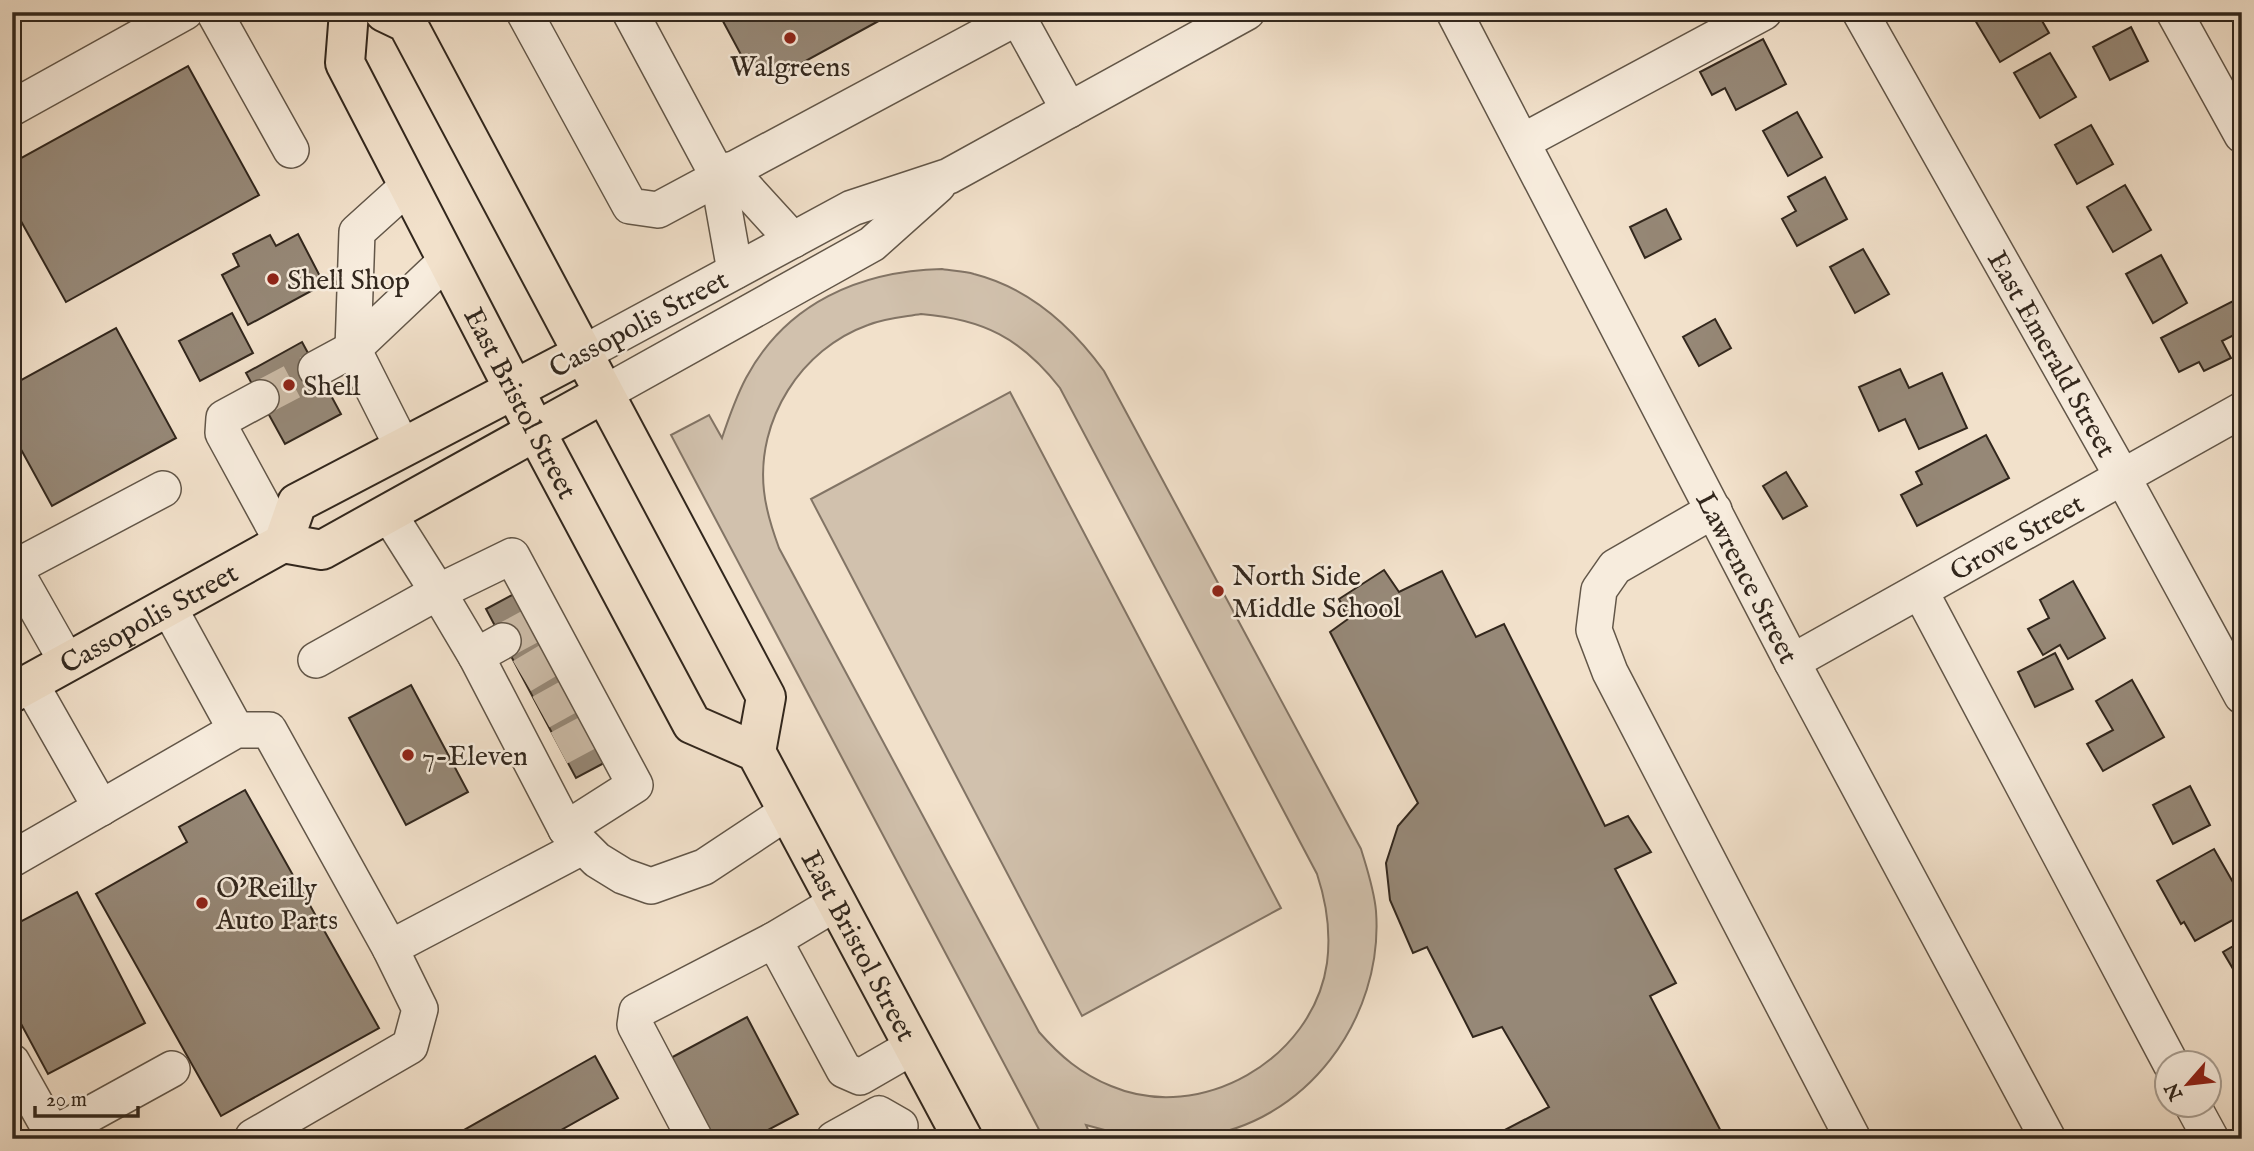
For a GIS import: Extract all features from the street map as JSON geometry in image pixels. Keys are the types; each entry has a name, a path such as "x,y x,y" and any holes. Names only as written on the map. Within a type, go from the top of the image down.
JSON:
{"main road":[{"name":"East Bristol Street","path":"348,12 345,63 536,432 692,724 756,752 963,1139"},
{"path":"384,12 407,23 766,697 756,752"},
{"name":"Cassopolis Street","path":"283,543 297,503 582,354"},
{"name":"Cassopolis Street","path":"21,688 283,543 322,550 603,394"}],"street":[{"path":"12,108 185,12"},
{"path":"214,12 291,150"},
{"path":"524,12 630,206 658,209 1016,15 1069,110"},
{"path":"630,12 724,173 793,240"},
{"name":"Lawrence Street","path":"1454,12 1793,662 2048,1139"},
{"path":"1522,142 1764,12"},
{"name":"East Emerald Street","path":"1860,12 2122,476 2242,696"},
{"path":"2174,12 2242,135"},
{"name":"Cassopolis Street","path":"582,354 852,208 949,176 1240,14"},
{"path":"724,173 735,271"},
{"name":"Cassopolis Street","path":"603,394 872,244 949,176"},
{"path":"402,448 353,349 357,232 409,186"},
{"path":"316,369 353,349 447,260"},
{"path":"261,398 224,418 223,433 283,543"},
{"name":"Grove Street","path":"1793,662 2242,410"},
{"path":"67,662 13,567 163,489"},
{"path":"1714,510 1615,567 1599,590 1594,630 1610,672 1853,1139"},
{"path":"388,513 438,592 514,636 570,742 635,785 574,838 390,948"},
{"path":"316,660 438,592 512,556 514,636 570,742 574,838 597,860 623,876 651,886 704,867 788,812"},
{"path":"1920,591 2164,1050"},
{"path":"168,606 236,730"},
{"path":"21,688 102,808"},
{"path":"12,859 236,730 269,730 421,1009 410,1046 253,1138"},
{"path":"695,1139 635,1025 637,1011 774,940 836,903"},
{"path":"774,940 844,1070 860,1077 912,1047"},
{"path":"12,1062 48,1126 63,1129 172,1069"},
{"path":"834,1139 879,1114 897,1133 944,1103"},
{"path":"2201,1120 2211,1139"}],"shaded area":[{"path":"942,269 966,272 1013,289 1048,311 1078,339 1104,371 1361,849 1375,903 1375,951 1367,990 1352,1026 1330,1060 1303,1088 1272,1112 1236,1128 1196,1137 1154,1138 1127,1135 1086,1125 1092,1139 1044,1139 671,435 709,415 722,438 746,378 782,330 804,311 828,296 882,276","holes":["921,314 982,326 999,334 1031,356 1060,388 1317,874 1326,907 1329,940 1327,963 1317,998 1300,1028 1276,1055 1247,1075 1215,1089 1180,1096 1145,1096 1111,1086 1072,1064 1039,1032 776,541 765,498 763,464 767,438 788,390 822,351 844,336 887,319"]},
{"path":"1010,392 1281,908 1082,1016 811,499"}],"building":[{"name":"Walgreens","path":"718,12 895,12 782,74 746,64"},
{"path":"1976,12 2037,12 2049,33 2000,62 1972,15"},
{"path":"2131,27 2148,61 2110,80 2093,47"},
{"path":"1763,39 1786,84 1736,110 1725,88 1712,95 1700,72"},
{"path":"2050,53 2076,97 2040,118 2014,73"},
{"path":"188,66 259,195 66,302 12,205 12,163"},
{"path":"1797,112 1822,157 1788,176 1763,131"},
{"path":"2091,125 2113,164 2077,184 2055,145"},
{"path":"1825,177 1847,219 1797,246 1782,219 1796,211 1788,197"},
{"path":"2125,185 2151,230 2113,252 2087,207"},
{"path":"1666,209 1681,239 1645,258 1630,227"},
{"name":"Shell Shop","path":"298,234 324,284 248,325 222,275 239,266 233,254 270,235 276,246"},
{"path":"1863,249 1889,294 1855,313 1830,267"},
{"path":"2161,255 2187,303 2153,323 2126,274"},
{"path":"2235,300 2242,314 2242,331 2222,341 2231,358 2204,371 2199,362 2179,372 2161,338"},
{"path":"232,313 253,353 200,381 179,341"},
{"path":"1715,319 1731,348 1699,366 1683,337"},
{"path":"116,328 176,438 52,506 12,433 12,385"},
{"name":"Shell","path":"302,342 341,414 285,444 246,373"},
{"path":"1900,369 1909,388 1942,373 1967,428 1919,449 1905,419 1879,431 1859,387"},
{"path":"1986,435 2009,478 1917,526 1901,495 1922,484 1916,472"},
{"path":"1786,472 1807,506 1783,519 1763,486"},
{"path":"1384,570 1399,592 1442,571 1476,637 1504,624 1605,826 1628,816 1651,852 1615,869 1676,983 1650,996 1725,1139 1505,1139 1501,1132 1549,1107 1502,1027 1473,1037 1427,947 1413,953 1390,900 1386,863 1398,826 1418,803 1330,632 1348,619 1339,599"},
{"path":"2073,581 2105,638 2068,659 2060,645 2043,655 2028,629 2049,618 2040,600"},
{"name":"7-Eleven","path":"514,594 604,763 576,778 486,609"},
{"path":"2055,653 2073,689 2035,707 2018,672"},
{"path":"2132,680 2164,737 2103,771 2087,744 2113,730 2096,701"},
{"name":"7-Eleven","path":"411,685 468,792 406,825 349,718"},
{"path":"2190,786 2210,825 2173,844 2153,805"},
{"path":"245,790 379,1028 221,1116 96,894 187,842 179,827"},
{"path":"2214,849 2242,898 2242,915 2195,941 2184,922 2181,924 2157,881"},
{"path":"77,892 145,1023 48,1074 12,1007 12,926"},
{"path":"2242,941 2242,984 2223,952"},
{"path":"747,1017 798,1114 751,1139 709,1139 667,1060"},
{"path":"595,1056 618,1098 545,1139 448,1139"}],"tunnel":[{"path":"261,398 316,369"},
{"path":"503,641 531,626"},
{"path":"522,676 549,660"},
{"path":"541,712 568,697"},
{"path":"559,748 587,733"}],"place":[{"name":"Walgreens","path":"790,38"},
{"name":"Shell Shop","path":"273,279"},
{"name":"Shell","path":"289,385"},
{"name":"North Side Middle School","path":"1218,591"},
{"name":"7-Eleven","path":"408,755"},
{"name":"O'Reilly Auto Parts","path":"202,903"}]}
